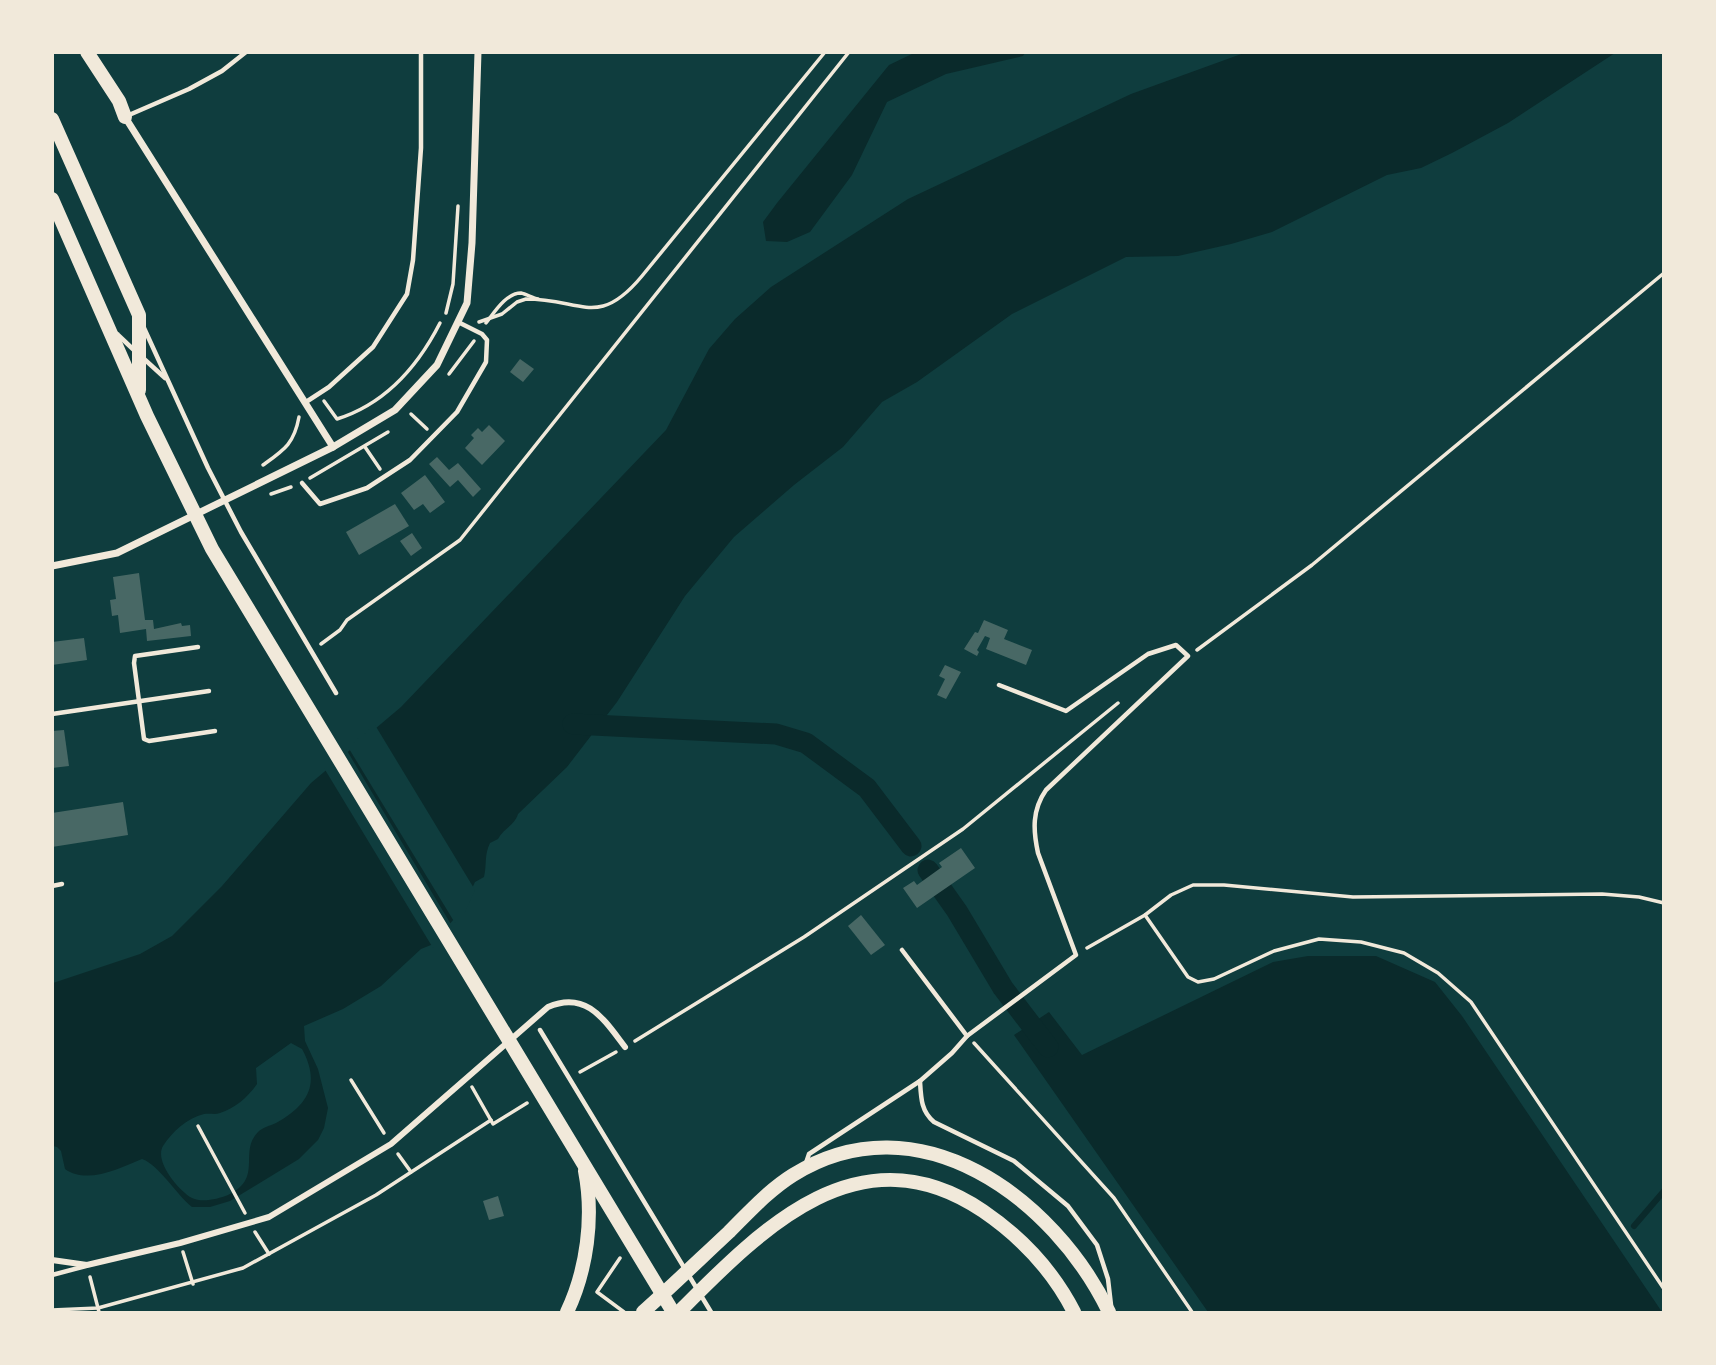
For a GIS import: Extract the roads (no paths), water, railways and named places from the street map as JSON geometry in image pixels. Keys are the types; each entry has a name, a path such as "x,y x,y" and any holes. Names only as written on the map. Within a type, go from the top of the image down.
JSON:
{"main road":[{"path":"87,52 119,101 125,117"},
{"path":"52,119 139,315 140,399"},
{"path":"52,200 179,485 212,549 673,1312"},
{"path":"643,1312 762,1199 789,1178 839,1155 884,1148 922,1151 961,1163 1010,1192 1052,1228 1084,1269 1110,1312"},
{"path":"567,1312 581,1275 586,1246 587,1205 583,1163"},
{"path":"679,1312 711,1280 775,1224 794,1211 821,1195 847,1185 893,1179 938,1187 992,1217 1037,1258 1059,1286 1074,1312"}],"street":[{"path":"52,566 117,553 333,447 395,410 437,365 467,303 472,243 478,52"},
{"path":"125,117 333,447"},
{"path":"52,1260 87,1265 180,1243 269,1217 391,1144 548,1007 558,1004 584,1005 603,1018 625,1047"}],"lane":[{"path":"125,117 189,89 222,71 246,52"},
{"path":"306,402 329,387 373,347 407,294 413,260 421,148 421,52"},
{"path":"139,315 208,468 241,532 335,693"},
{"path":"302,483 320,504 367,488 410,460 457,412 486,362 487,340 458,322"},
{"path":"107,324 167,379"},
{"path":"803,1170 809,1154 920,1081 967,1036 1076,954 1038,853 1034,836 1036,809 1046,790 1188,656 1176,645 1148,654 1066,711 999,685"},
{"path":"198,647 135,656 144,739 149,741 215,731"},
{"path":"52,713 209,691"},
{"path":"52,886 62,884"},
{"path":"902,950 967,1036"},
{"path":"540,1030 711,1312"},
{"path":"920,1081 925,1114 934,1122 1014,1161 1068,1206 1097,1245 1108,1279 1110,1312"},
{"path":"52,1275 87,1265"}],"water":[{"path":"914,53 1025,53 1023,56 946,74 887,102 852,175 810,232 787,242 766,241 763,222 777,203 889,65"},
{"path":"1244,53 1615,53 1508,123 1452,153 1421,168 1387,175 1272,232 1178,256 1126,257 1012,314 917,382 882,402 843,447 734,537 685,596 617,702 567,767 518,814 498,839 490,843 484,877 475,882 462,910 431,945 421,949 381,986 343,1009 304,1026 305,1041 318,1069 328,1108 324,1128 318,1140 299,1159 230,1201 210,1207 192,1207 155,1167 142,1159 93,1175 74,1174 65,1169 61,1151 53,1146 53,983 140,954 172,936 222,886 311,783 401,707 666,430 709,349 735,319 771,287 908,199 1131,94","holes":["291,1043 302,1049 310,1073 308,1092 296,1109 262,1129 252,1140 245,1181 228,1195 215,1199 196,1199 186,1194 174,1182 165,1167 161,1152 163,1146 180,1126 192,1119 204,1114 220,1113 241,1102 257,1084 256,1068"]},
{"path":"1308,956 1376,956 1435,982 1462,1016 1662,1312 1208,1312 1014,1035 1049,1012 1082,1055 1273,962"}],"waterway":[{"path":"573,724 776,734 806,743 867,788 911,846"},
{"path":"928,870 957,911 1003,988 1048,1047"},
{"path":"1634,1226 1664,1191"}]}
